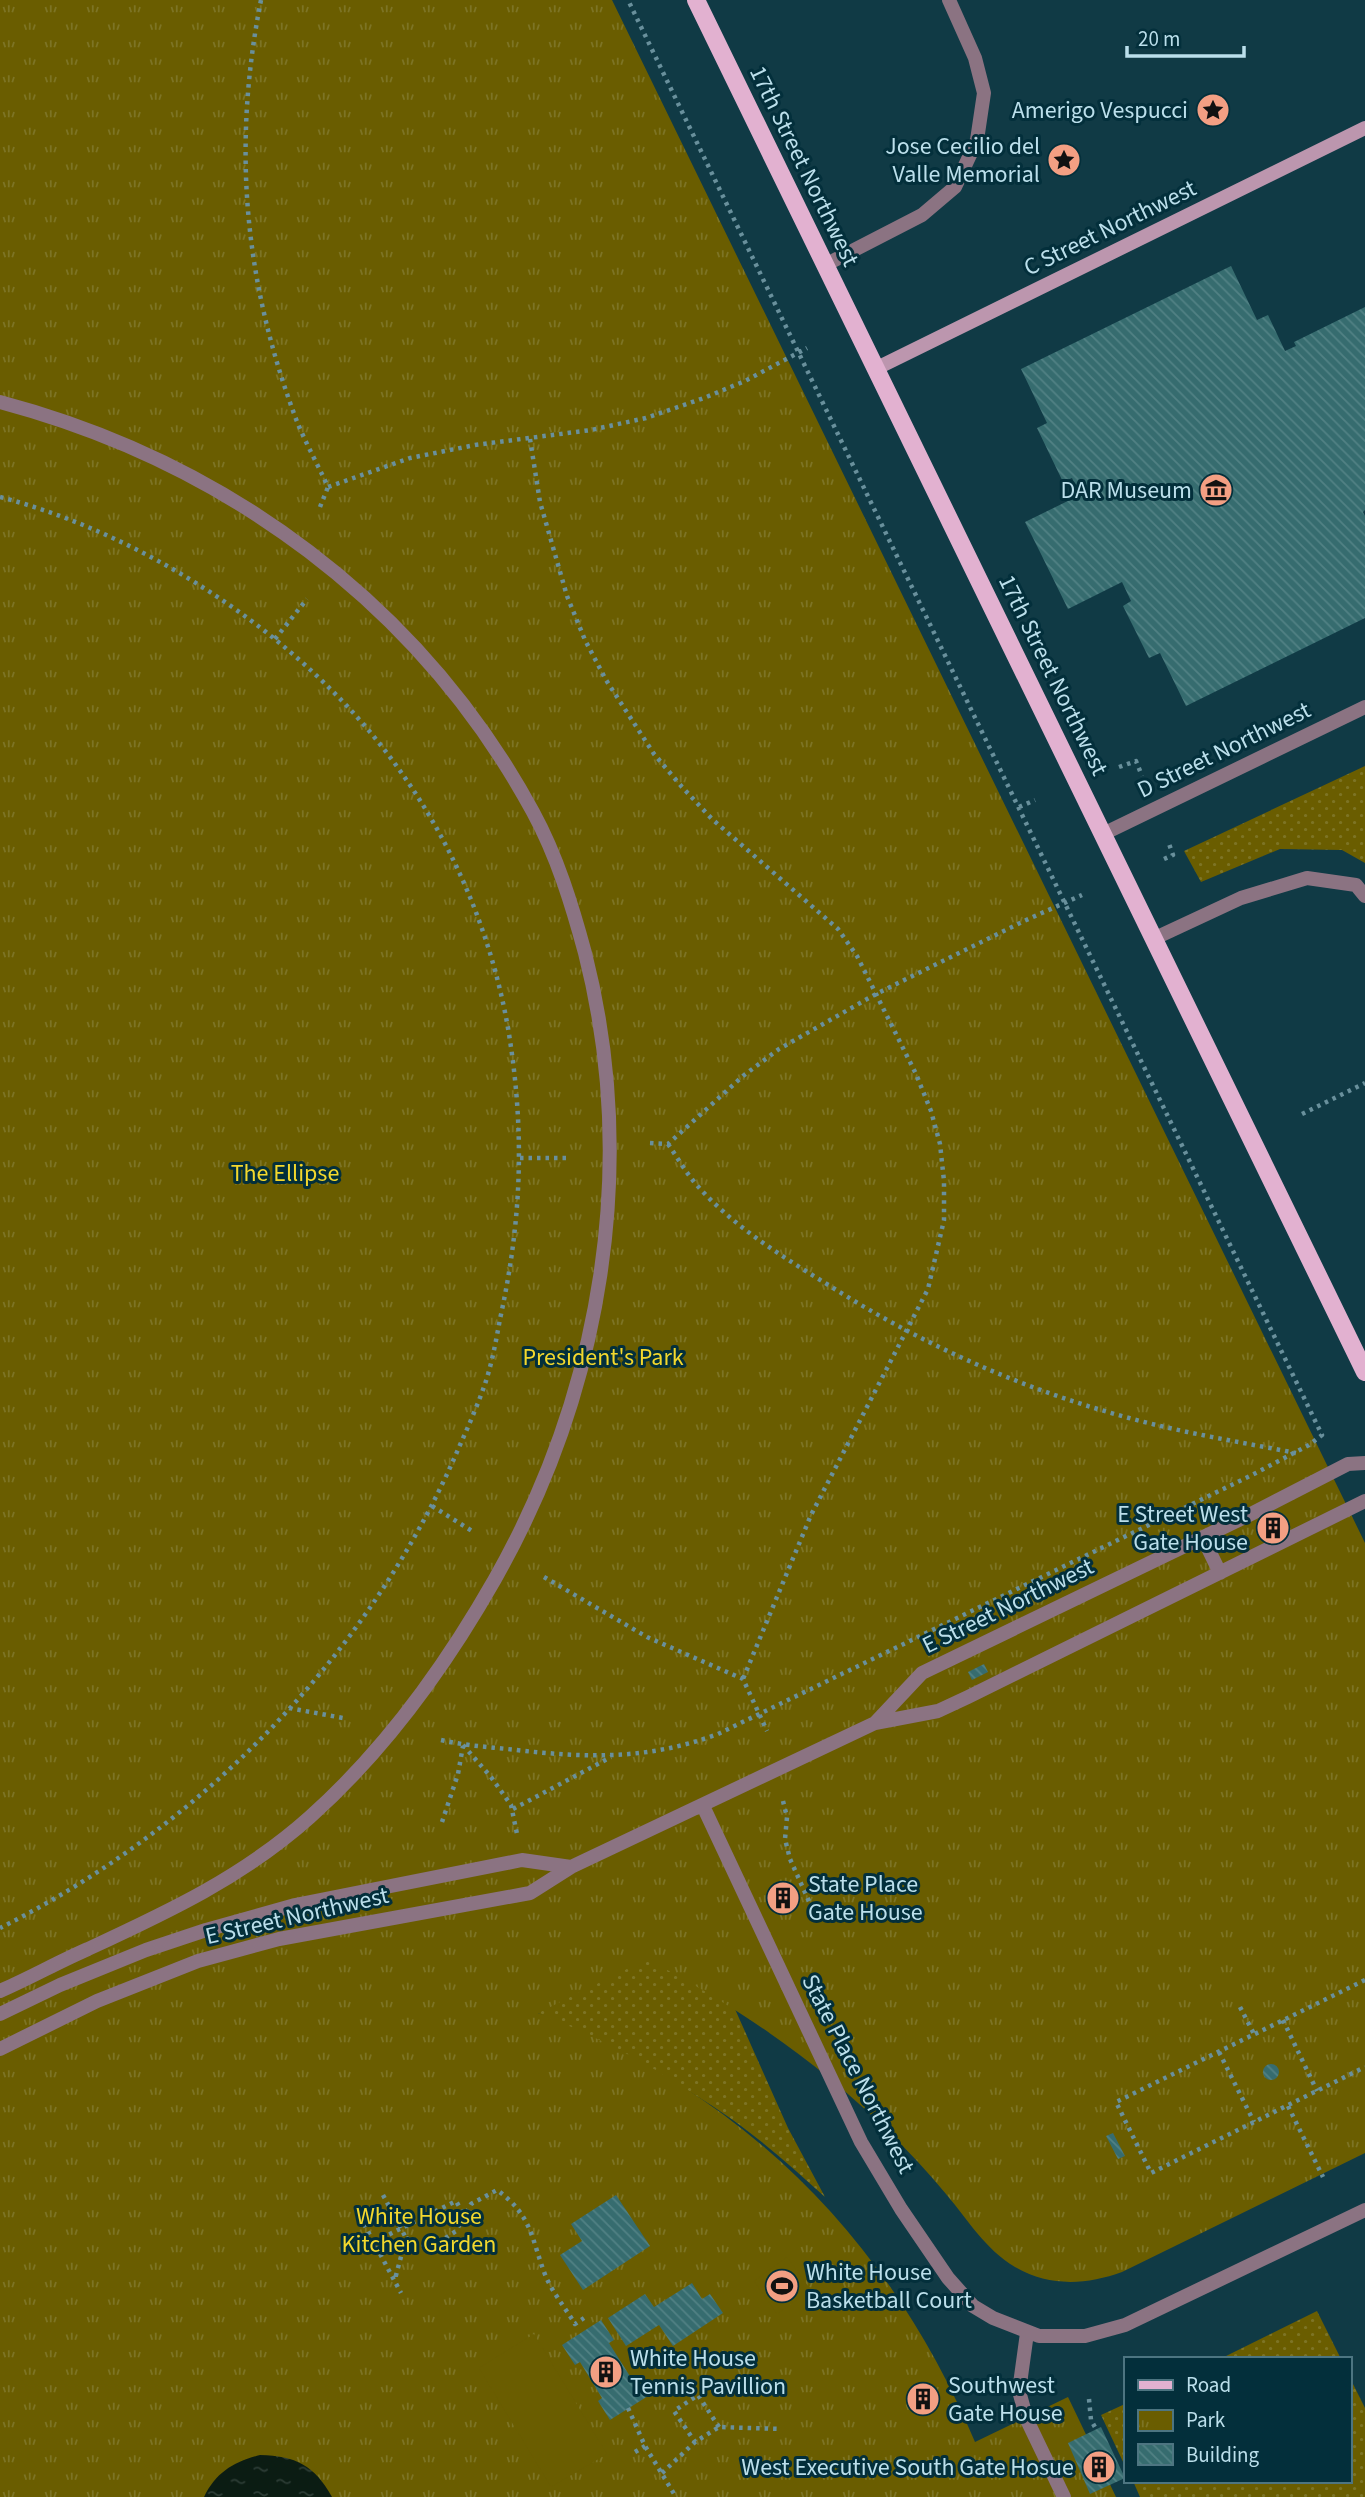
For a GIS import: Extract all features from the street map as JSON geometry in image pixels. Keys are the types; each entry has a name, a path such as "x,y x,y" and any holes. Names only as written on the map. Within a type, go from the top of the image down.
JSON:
{"main road":[{"name":"17th Street Northwest","path":"696,0 1153,939 1360,1350 1365,1373"}],"street":[{"path":"825,265 922,215 955,187 977,140 984,93 975,58 949,0"},
{"name":"C Street Northwest","path":"875,369 1365,128"},
{"path":"0,402 85,428 135,448 220,492 259,516 324,563 380,610 424,655 471,714 502,759 535,815 561,875 594,990 604,1050 610,1150 603,1262 591,1331 559,1441 540,1493 509,1554 434,1677 394,1730 352,1776 310,1817 256,1862 158,1917 0,1991"},
{"name":"D Street Northwest","path":"1103,834 1365,707"},
{"path":"1153,939 1241,898 1307,878 1356,885 1365,896"},
{"name":"E Street Northwest","path":"875,1723 922,1673 1203,1538 1348,1464 1365,1463"},
{"name":"E Street Northwest","path":"0,2049 97,2001 198,1961 279,1939 530,1893 571,1867 875,1723 938,1711 1365,1501"},
{"path":"1203,1538 1220,1573"},
{"name":"State Place Northwest","path":"702,1806 861,2142 901,2209 948,2278 973,2306 1027,2333 1039,2336 1085,2336 1125,2325 1365,2210"},
{"name":"E Street Northwest","path":"0,2014 60,1985 146,1950 296,1905 522,1860 571,1867"},
{"path":"1027,2333 1019,2391 1027,2420 1063,2497"}],"path":[{"path":"261,0 246,105 244,167 248,225 259,289 275,354 297,421 328,487 320,507"},
{"path":"441,1740 463,1745 560,1755 611,1757 690,1744 718,1734 1296,1452 1322,1435 628,0"},
{"path":"328,487 410,458 474,445 591,430 646,418 704,398 807,348"},
{"path":"530,439 540,502 567,596 585,640 629,718 654,754 712,819 838,929 857,956 916,1074 940,1144 944,1220 928,1289 811,1515 743,1679"},
{"path":"0,497 67,520 162,564 213,594 275,639 368,727 396,762 419,799 454,862 484,932 503,1002 520,1123 513,1252 485,1384 432,1506 381,1592 348,1637 289,1708 237,1763 147,1838 63,1895 0,1928"},
{"path":"275,639 307,599"},
{"path":"1119,767 1136,761 1142,776"},
{"path":"1019,807 1035,800"},
{"path":"1164,859 1173,855 1168,841"},
{"path":"650,1143 668,1144 743,1076 779,1049 876,994 1082,895"},
{"path":"1302,1114 1365,1083"},
{"path":"668,1144 696,1184 763,1243 906,1332 1008,1378 1068,1400 1174,1430 1296,1452"},
{"path":"520,1158 570,1158"},
{"path":"432,1506 472,1531"},
{"path":"544,1577 647,1637 716,1670 743,1679 767,1731"},
{"path":"289,1708 343,1718"},
{"path":"463,1745 491,1777 513,1810 518,1841"},
{"path":"442,1822 458,1774 463,1745"},
{"path":"513,1810 611,1757"},
{"path":"783,1801 787,1817 785,1839 790,1859 811,1908"},
{"path":"1365,1980 1116,2102 1151,2173 1365,2067"},
{"path":"1240,2007 1254,2034"},
{"path":"1283,2020 1317,2091"},
{"path":"1219,2052 1254,2122"},
{"path":"1288,2105 1323,2177"},
{"path":"383,2195 406,2238 424,2245 438,2243 456,2231 471,2204 497,2190 513,2202 531,2229 547,2278 575,2324 584,2318"},
{"path":"374,2242 456,2201 464,2216"},
{"path":"356,2209 401,2293"},
{"path":"394,2280 406,2238"},
{"path":"695,2442 674,2410 698,2395 719,2427"},
{"path":"1089,2399 1091,2420 1096,2430"},
{"path":"628,2408 645,2446 676,2497"},
{"path":"662,2473 695,2442 719,2427 781,2429"},
{"path":"635,2452 645,2446"}],"green space":[{"name":"President's Park","path":"0,0 612,0 1365,1543 1365,2153 1122,2272 1095,2280 1054,2281 1015,2267 995,2252 895,2139 861,2105 804,2058 744,2016 647,1959 538,2013 612,2046 681,2086 744,2131 802,2181 853,2238 899,2300 940,2368 975,2442 1068,2397 1116,2497 0,2497"},
{"path":"1365,766 1365,863 1342,850 1280,849 1201,882 1184,851"},
{"path":"710,1953 788,2128 825,2197 755,2137 707,2102 536,2012 551,1962"},
{"name":"White House Basketball Court","path":"787,2257 811,2290 777,2314 754,2281"},
{"path":"1317,2311 1340,2357 1224,2357"},
{"path":"534,2334 607,2454 551,2487 479,2368"},
{"path":"1351,2380 1365,2408 1365,2497 1140,2497 1134,2483 1351,2483"},
{"path":"1124,2404 1124,2464 1101,2415"}],"water":[{"path":"260,2455 284,2457 303,2464 318,2477 332,2497 204,2497 214,2481 227,2469"}],"building":[{"path":"1231,266 1257,320 1268,315 1285,351 1296,346 1294,342 1365,307 1365,618 1186,706 1160,653 1149,658 1123,606 1131,601 1122,582 1068,609 1025,522 1080,495 1072,478 1063,482 1037,428 1047,423 1021,369"},
{"name":"E Street West Gate House","path":"1275,1517 1283,1533 1271,1539 1263,1523"},
{"path":"984,1664 988,1672 972,1680 968,1672"},
{"name":"State Place Gate House","path":"787,1885 795,1903 780,1911 772,1893"},
{"path":"1271,2064 1277,2066 1277,2078 1271,2080 1265,2078 1263,2072 1265,2066"},
{"path":"1113,2133 1125,2156 1118,2159 1106,2136"},
{"path":"616,2195 650,2246 583,2290 560,2255 582,2241 571,2224"},
{"path":"692,2283 702,2299 710,2294 723,2313 673,2346 659,2325 626,2346 608,2318 645,2294 654,2307"},
{"name":"White House Tennis Pavillion","path":"601,2320 614,2340 609,2343 633,2381 637,2378 648,2396 610,2420 598,2401 602,2398 580,2362 575,2365 562,2345"},
{"name":"Southwest Gate House","path":"926,2388 934,2402 920,2411 911,2396"},
{"name":"West Executive South Gate Hosue","path":"1101,2427 1124,2478 1090,2494 1068,2443"}],"place":[{"name":"Amerigo Vespucci","path":"1213,110"},
{"name":"Jose Cecilio del Valle Memorial","path":"1064,160"},
{"name":"DAR Museum","path":"1216,490"},
{"name":"E Street West Gate House","path":"1273,1528"},
{"name":"State Place Gate House","path":"783,1898"},
{"name":"White House Basketball Court","path":"782,2286"},
{"name":"White House Tennis Pavillion","path":"606,2372"},
{"name":"Southwest Gate House","path":"923,2399"},
{"name":"West Executive South Gate Hosue","path":"1099,2467"}],"park label":[{"name":"The Ellipse","path":"285,1173"},
{"name":"White House Kitchen Garden","path":"419,2230"}]}
